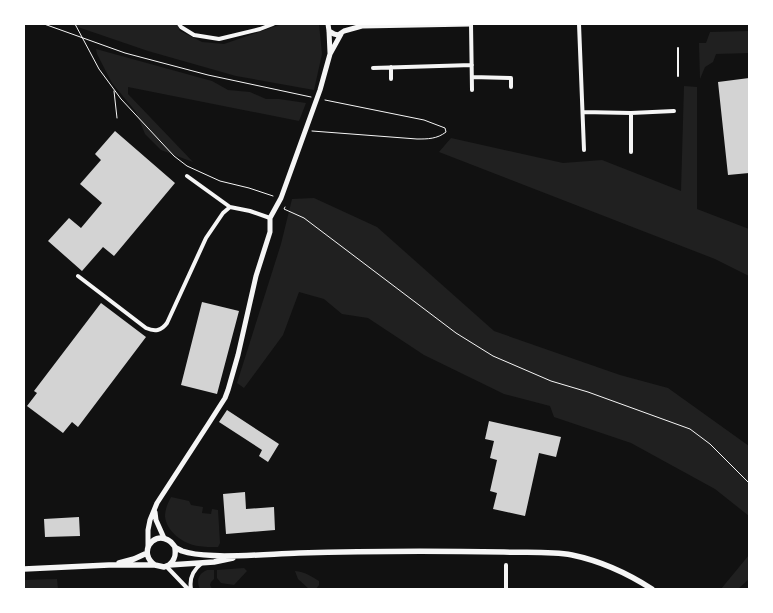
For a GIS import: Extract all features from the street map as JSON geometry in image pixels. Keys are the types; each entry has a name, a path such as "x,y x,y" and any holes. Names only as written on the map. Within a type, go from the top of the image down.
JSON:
{"main road":[{"path":"328,24 330,31 330,54"},
{"path":"155,565 149,560 147,553 148,530 155,509 162,495 225,398 238,355 256,276 270,232 270,218 281,198 320,90 330,54 346,24"},
{"path":"354,24 362,26 471,24"},
{"path":"330,31 334,34 362,26"},
{"path":"155,509 156,520 164,538 173,543 176,552 175,557 168,565"},
{"path":"148,546 155,540 164,538"},
{"path":"175,548 200,555 247,556 421,551 553,553 571,555 608,566 637,579 652,589"},
{"path":"110,565 134,559 147,553"},
{"path":"24,569 110,565 155,565 159,567 247,556"}],"street":[{"path":"179,24 180,27 194,34 219,39 260,29 272,24"},
{"path":"471,24 472,90"},
{"path":"579,24 584,150"},
{"path":"373,68 472,65"},
{"path":"391,68 391,79"},
{"path":"472,77 511,78 511,87"},
{"path":"583,112 674,112"},
{"path":"631,113 631,152"},
{"path":"187,176 230,207 250,210 270,218"},
{"path":"78,276 146,328 160,330 167,323 206,238 230,207"},
{"path":"190,589 192,574 202,563"},
{"path":"168,565 190,589"},
{"path":"506,565 506,589"}],"lane":[{"path":"678,48 678,76"}],"path":[{"path":"44,24 125,53 208,75 296,93"},
{"path":"75,24 99,69 121,99 174,156 187,166 220,181 281,198"},
{"path":"114,89 117,118"},
{"path":"311,131 417,139 433,139 446,132 445,128 424,120 332,102"},
{"path":"284,209 304,218 448,328 493,356 551,381 588,392 690,429 710,444 749,483"}],"shaded area":[{"path":"69,24 177,24 180,31 202,42 224,44 282,24 319,24 322,54 314,90 236,76 148,51"},
{"path":"749,31 749,53 716,54 713,62 705,67 700,79 699,43 706,43 710,32"},
{"path":"96,49 212,81 228,90 250,92 266,99 306,103 299,121 128,87 128,94 193,162 161,150 145,134 136,112 112,83"},
{"path":"684,86 697,87 697,209 749,229 749,276 715,259 439,152 451,138 563,163 602,160 681,191"},
{"path":"314,198 377,227 494,331 620,375 668,388 749,446 749,516 715,489 631,443 554,417 550,406 504,394 424,355 368,318 342,314 324,299 299,292 283,335 244,388 237,383 281,244 292,199"},
{"path":"171,497 189,501 191,505 203,507 202,513 211,514 212,509 218,510 220,543 218,547 192,545 181,540 172,532 168,527 165,516"},
{"path":"749,555 749,579 738,589 721,589"},
{"path":"244,568 247,571 234,585 221,583 217,578 217,570"},
{"path":"207,570 214,570 214,579 210,585 212,589 200,589 199,578"},
{"path":"295,571 313,577 319,581 319,585 316,589 309,589 298,579"},
{"path":"57,579 58,589 24,589 24,580"}],"building":[{"path":"749,78 749,173 728,175 718,82"},
{"path":"115,131 175,183 114,256 103,247 82,271 48,241 69,218 81,228 102,203 80,184 101,160 95,154"},
{"path":"202,302 239,311 217,394 181,385"},
{"path":"101,303 146,337 78,427 72,422 63,433 27,406 37,393 34,391"},
{"path":"227,410 279,444 268,462 259,456 262,450 219,422"},
{"path":"489,421 561,437 556,457 539,453 525,516 493,509 497,493 490,491 497,460 490,458 494,441 485,439"},
{"path":"245,492 246,509 274,507 275,530 226,534 223,494"},
{"path":"79,517 80,536 45,537 44,519"}]}
